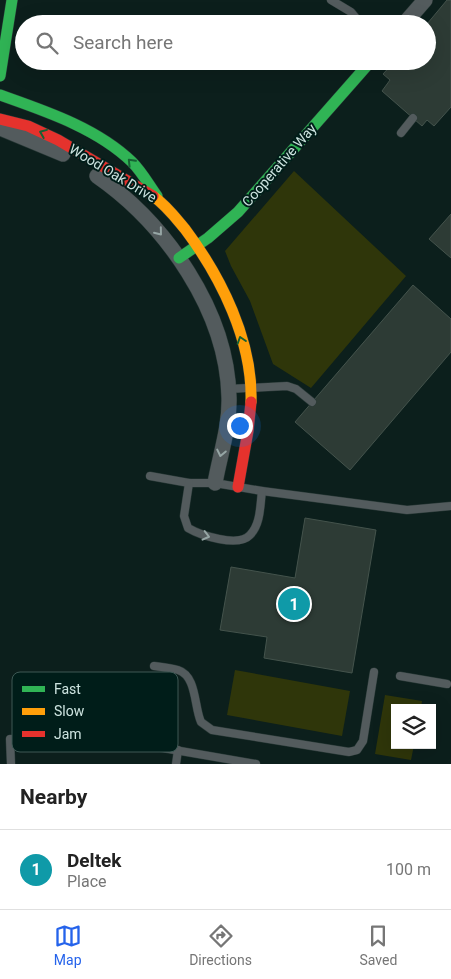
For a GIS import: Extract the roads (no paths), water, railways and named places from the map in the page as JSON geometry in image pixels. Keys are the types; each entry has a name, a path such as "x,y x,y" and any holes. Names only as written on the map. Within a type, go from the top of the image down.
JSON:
{"street":[{"path":"0,76 12,0"},
{"path":"412,15 425,0"},
{"name":"Cooperative Way","path":"179,258 223,226 238,212 363,70"},
{"path":"0,95 61,118 114,148 132,162 160,201"},
{"name":"Wood Oak Drive","path":"0,120 12,122 61,141 86,155 127,183 160,201 197,246 225,297 247,359 250,387 249,422 238,487"},
{"name":"Wood Oak Drive","path":"0,128 58,152 104,180 145,215 179,258 194,282 208,311 225,362 229,389 226,427 215,483"}],"lane":[{"path":"331,0 354,15"},
{"path":"401,132 413,118"},
{"path":"229,389 287,386 312,402"},
{"path":"150,476 189,483 215,483 406,510 451,506"},
{"path":"189,483 184,516 188,528 197,534 225,540 243,540 250,535 258,522 262,491"},
{"path":"154,666 178,670 186,675 192,686 201,722 212,730 353,752 357,750 363,741 374,672"},
{"path":"400,676 447,684"},
{"path":"11,764 10,739 12,739"},
{"path":"178,750 256,764"}],"place":[{"name":"Deltek","path":"294,604"}]}
